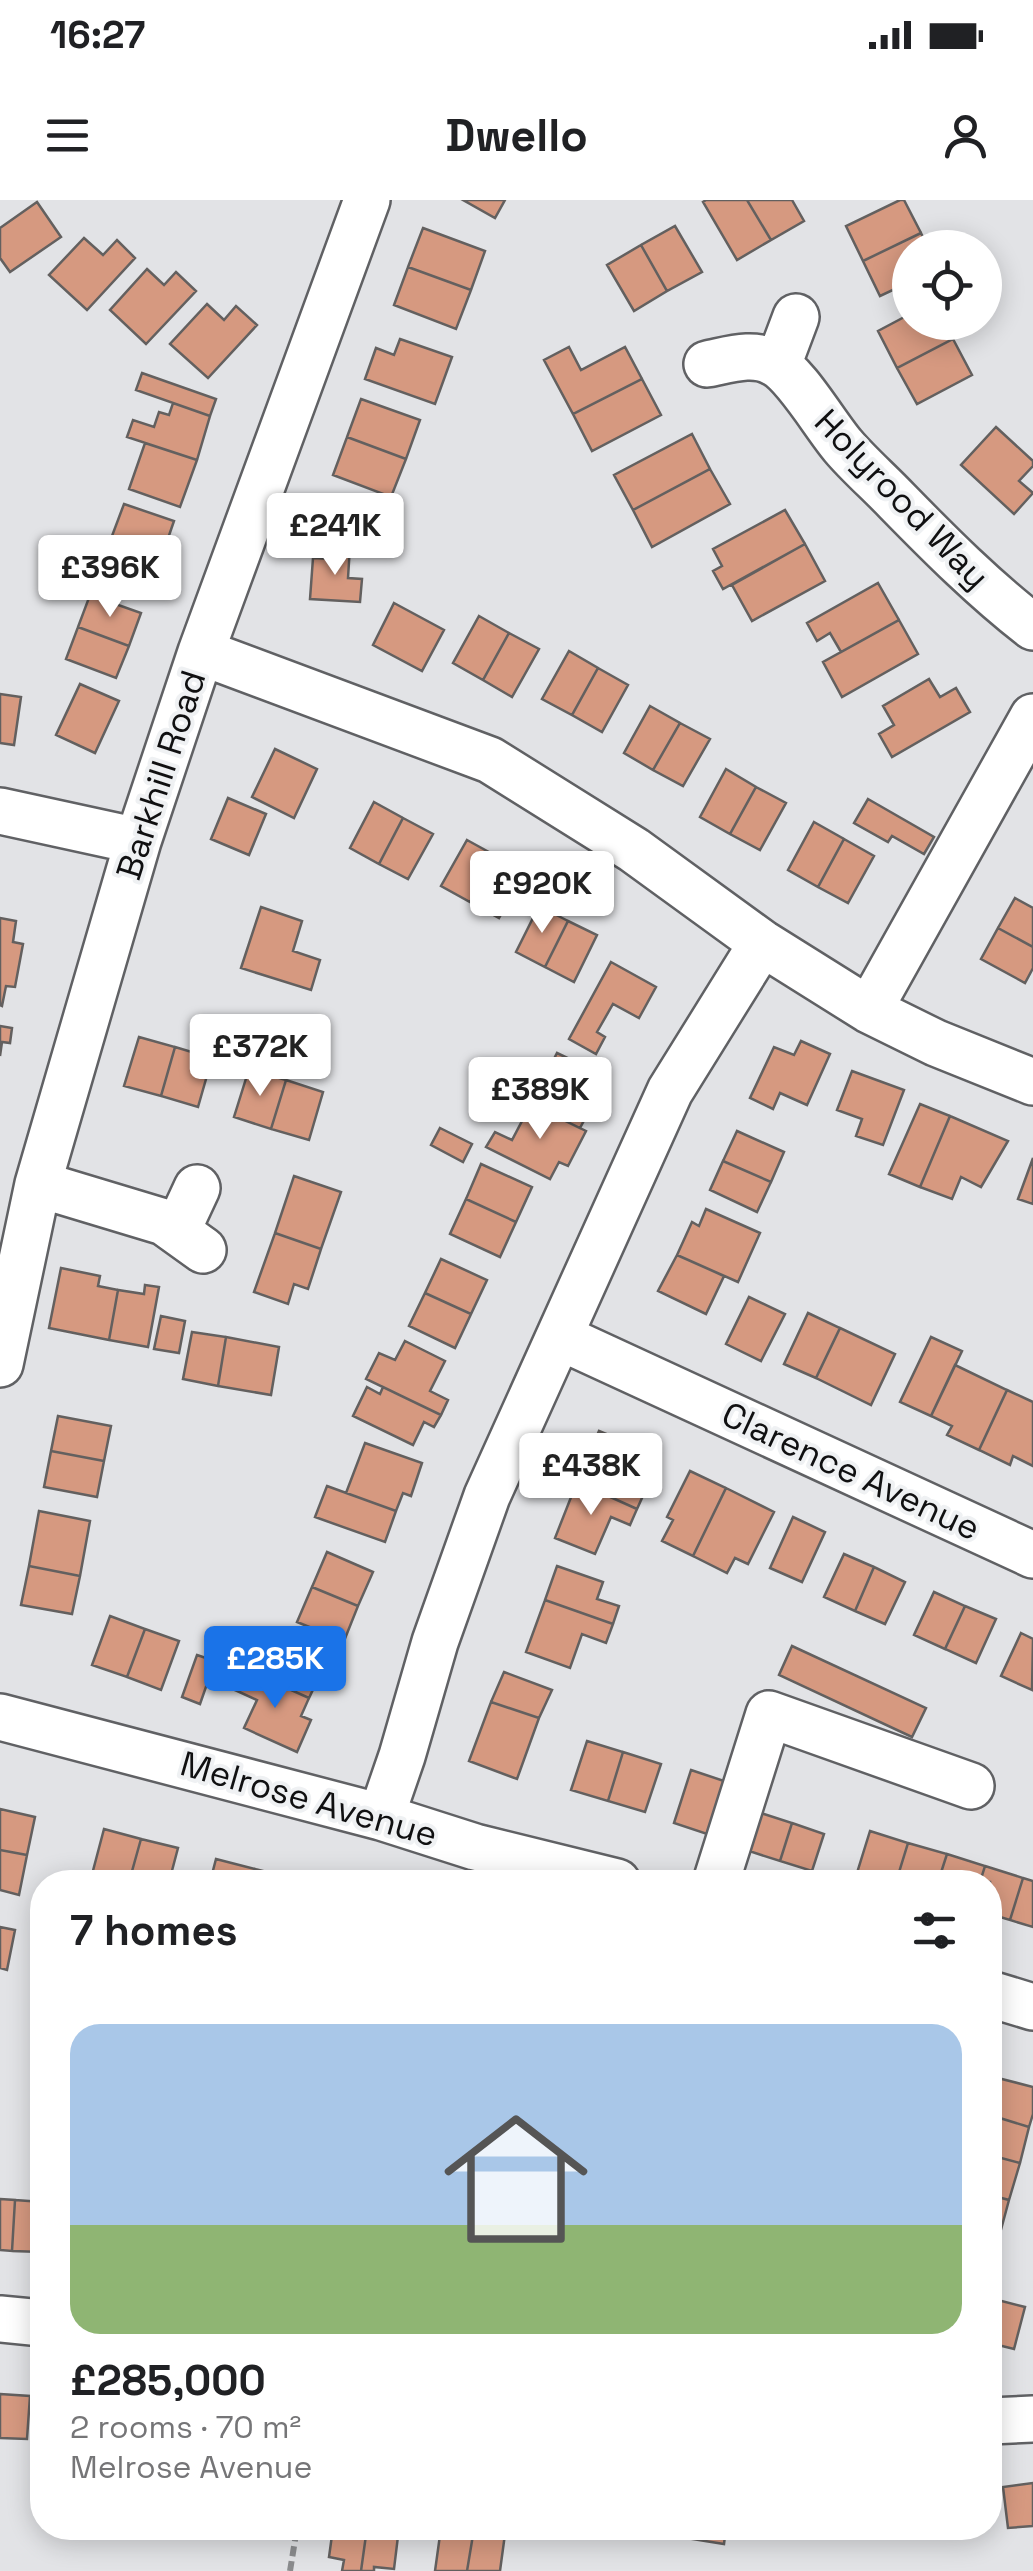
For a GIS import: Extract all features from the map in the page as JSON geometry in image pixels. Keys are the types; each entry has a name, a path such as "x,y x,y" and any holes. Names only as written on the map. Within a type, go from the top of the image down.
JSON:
{"street":[{"name":"Barkhill Road","path":"0,1364 38,1184 138,840 201,652 367,200"},
{"path":"706,364 749,357 765,358 778,365 796,317"},
{"name":"Holyrood Way","path":"778,365 844,448 929,533 1033,627"},
{"path":"201,652 490,760 634,850 762,943 869,1010 952,1050 1033,1082"},
{"path":"869,1010 1033,718"},
{"path":"0,811 138,840"},
{"path":"382,1817 435,1642 487,1496 670,1091 762,943"},
{"path":"38,1184 164,1222 190,1240 197,1188"},
{"name":"Clarence Avenue","path":"560,1336 1033,1555"},
{"path":"720,1870 769,1714 971,1786"},
{"name":"Melrose Avenue","path":"0,1716 382,1817 470,1865 513,1870"},
{"path":"1002,1997 1033,2006"},
{"path":"0,2319 30,2322"},
{"path":"1002,2420 1033,2420"}],"path":[{"path":"290,2571 296,2540"}],"building":[{"path":"463,200 505,200 495,218"},
{"path":"747,200 771,240 737,260 703,202"},
{"path":"747,200 792,200 804,221 771,240"},
{"path":"904,200 919,230 892,230 892,247 863,261 846,226"},
{"path":"37,202 61,237 10,272 0,258 0,228"},
{"path":"675,226 702,272 667,291 641,245"},
{"path":"423,228 485,251 471,290 408,267"},
{"path":"84,238 103,255 117,240 135,258 87,310 49,275"},
{"path":"641,245 667,291 634,311 607,265"},
{"path":"892,247 892,290 880,296 863,261"},
{"path":"408,267 471,290 456,329 394,305"},
{"path":"147,269 164,285 176,272 196,291 146,344 110,310"},
{"path":"207,304 224,320 236,306 257,325 208,378 170,344"},
{"path":"892,324 892,340 951,340 897,368 878,331"},
{"path":"400,339 452,357 435,404 365,379 376,348 394,355"},
{"path":"954,340 972,375 917,404 897,368"},
{"path":"569,347 581,370 625,347 642,379 573,414 544,360"},
{"path":"142,373 216,399 210,416 136,390"},
{"path":"642,379 661,415 592,451 573,414"},
{"path":"361,399 420,420 406,459 347,437"},
{"path":"173,403 210,416 197,460 127,437 133,420 154,427 159,412 169,415"},
{"path":"996,427 1033,461 1019,481 1033,493 1014,514 961,465"},
{"path":"692,434 710,469 633,510 614,475"},
{"path":"347,437 406,459 391,497 333,475"},
{"path":"145,443 197,460 180,507 129,489"},
{"path":"710,469 730,504 652,547 633,510"},
{"path":"124,504 174,521 163,553 112,536"},
{"path":"785,510 805,544 723,589 713,571 722,566 713,549"},
{"path":"112,536 163,553 151,585 101,567"},
{"path":"805,544 825,581 752,621 732,585"},
{"path":"332,545 350,546 348,578 362,579 360,602 310,599 313,558 332,559"},
{"path":"878,583 899,620 841,652 830,633 817,641 807,623"},
{"path":"90,595 141,613 129,646 78,627"},
{"path":"394,603 444,630 422,671 373,645"},
{"path":"479,616 509,633 483,680 453,663"},
{"path":"899,620 918,654 842,697 823,662"},
{"path":"78,627 129,646 116,678 66,659"},
{"path":"509,633 539,649 512,697 483,680"},
{"path":"569,651 598,668 572,715 542,699"},
{"path":"598,668 628,685 602,732 572,715"},
{"path":"929,679 940,697 956,688 970,712 892,757 879,734 894,725 883,706"},
{"path":"80,684 119,701 95,753 56,735"},
{"path":"0,694 21,697 14,745 0,743"},
{"path":"650,706 680,723 653,770 624,753"},
{"path":"680,723 710,739 683,786 653,770"},
{"path":"275,749 317,769 294,818 252,797"},
{"path":"726,769 756,787 730,834 700,817"},
{"path":"756,787 786,803 760,850 730,834"},
{"path":"228,798 266,814 249,855 211,839"},
{"path":"868,799 934,837 924,854 892,836 888,842 854,823"},
{"path":"374,802 403,818 379,864 350,848"},
{"path":"403,818 433,834 408,879 379,864"},
{"path":"814,822 844,839 818,887 788,870"},
{"path":"844,839 874,856 848,903 818,887"},
{"path":"467,840 496,856 470,902 441,886"},
{"path":"496,856 524,873 499,918 470,902"},
{"path":"1015,898 1033,908 1033,947 998,928"},
{"path":"539,906 568,921 545,967 516,952"},
{"path":"261,907 302,921 293,951 320,960 311,990 241,968"},
{"path":"0,918 16,921 13,942 23,944 15,987 6,986 2,1006 0,1005"},
{"path":"568,921 597,935 574,982 545,967"},
{"path":"998,928 1033,947 1033,968 1025,983 981,959"},
{"path":"611,962 656,987 639,1018 613,1004 597,1032 605,1037 596,1054 569,1039"},
{"path":"0,1026 12,1028 10,1043 2,1042 0,1056"},
{"path":"139,1037 175,1047 161,1096 124,1086"},
{"path":"801,1041 830,1054 807,1105 780,1093 773,1109 750,1098 774,1047 794,1055"},
{"path":"175,1047 212,1058 198,1107 161,1096"},
{"path":"557,1053 599,1073 590,1090 606,1098 597,1115 589,1111 580,1128 531,1104"},
{"path":"249,1069 286,1080 271,1129 234,1117"},
{"path":"852,1071 904,1090 883,1145 856,1136 862,1119 837,1110"},
{"path":"286,1080 323,1092 309,1140 271,1129"},
{"path":"531,1104 586,1131 568,1166 559,1162 550,1179 486,1147 495,1132 512,1140"},
{"path":"920,1104 950,1116 920,1187 889,1174"},
{"path":"950,1116 1008,1141 981,1187 961,1177 952,1199 920,1187"},
{"path":"440,1128 472,1144 463,1162 431,1145"},
{"path":"737,1131 784,1152 771,1182 723,1161"},
{"path":"1033,1158 1033,1204 1018,1199"},
{"path":"723,1161 771,1182 757,1212 710,1190"},
{"path":"481,1164 532,1187 516,1222 466,1199"},
{"path":"294,1176 341,1192 321,1249 275,1233"},
{"path":"466,1199 516,1222 500,1257 450,1234"},
{"path":"706,1209 760,1233 738,1282 677,1255 692,1222 699,1226"},
{"path":"275,1233 321,1249 308,1289 294,1284 288,1304 254,1292"},
{"path":"677,1255 724,1276 706,1314 658,1291"},
{"path":"441,1259 487,1280 471,1314 425,1293"},
{"path":"61,1268 100,1276 98,1286 118,1290 109,1340 49,1328"},
{"path":"145,1285 159,1287 148,1347 109,1340 118,1290 144,1294"},
{"path":"425,1293 471,1314 455,1348 409,1326"},
{"path":"749,1297 785,1314 761,1361 726,1344"},
{"path":"808,1313 840,1328 816,1378 784,1364"},
{"path":"161,1316 185,1321 179,1353 154,1349"},
{"path":"840,1328 895,1354 871,1405 816,1378"},
{"path":"192,1332 226,1337 218,1386 183,1379"},
{"path":"226,1337 279,1347 271,1395 218,1386"},
{"path":"931,1337 962,1351 931,1416 900,1402"},
{"path":"405,1341 445,1361 430,1391 448,1400 441,1415 366,1379 379,1353 395,1360"},
{"path":"955,1365 1007,1390 979,1450 947,1435 952,1426 931,1416"},
{"path":"367,1387 380,1394 383,1387 441,1415 434,1427 424,1422 413,1445 353,1416"},
{"path":"1007,1390 1033,1402 1033,1466 1013,1456 1010,1465 979,1450"},
{"path":"58,1416 111,1426 104,1461 51,1451"},
{"path":"599,1431 647,1451 633,1483 646,1489 637,1509 577,1482"},
{"path":"365,1443 422,1463 411,1496 403,1493 396,1511 346,1493"},
{"path":"51,1451 104,1461 97,1497 44,1487"},
{"path":"690,1471 726,1488 693,1556 662,1541 673,1520 667,1517"},
{"path":"577,1482 637,1509 630,1525 611,1517 595,1554 555,1538"},
{"path":"327,1486 396,1511 385,1542 315,1517"},
{"path":"726,1488 774,1512 748,1564 735,1558 727,1573 693,1556"},
{"path":"39,1511 90,1521 80,1576 29,1566"},
{"path":"793,1517 825,1532 802,1582 770,1568"},
{"path":"327,1552 373,1572 358,1606 312,1587"},
{"path":"844,1554 874,1567 855,1611 824,1597"},
{"path":"29,1566 80,1576 72,1614 21,1605"},
{"path":"557,1566 603,1582 597,1599 619,1606 613,1624 545,1600"},
{"path":"874,1567 905,1582 885,1624 855,1611"},
{"path":"312,1587 358,1606 344,1641 297,1622"},
{"path":"934,1592 965,1606 945,1649 914,1635"},
{"path":"545,1600 613,1624 606,1643 582,1634 570,1668 526,1652"},
{"path":"965,1606 996,1619 976,1663 945,1649"},
{"path":"110,1616 145,1629 127,1677 92,1665"},
{"path":"145,1629 179,1641 161,1690 127,1677"},
{"path":"261,1632 326,1662 309,1698 244,1669"},
{"path":"1021,1633 1033,1639 1032,1690 1001,1676"},
{"path":"792,1646 926,1708 912,1737 779,1675"},
{"path":"197,1655 215,1661 200,1704 182,1697"},
{"path":"244,1669 309,1698 301,1716 311,1720 297,1752 244,1728 257,1700 235,1690"},
{"path":"504,1672 552,1690 539,1718 491,1702"},
{"path":"491,1702 539,1718 517,1779 469,1761"},
{"path":"587,1741 623,1752 608,1801 571,1790"},
{"path":"623,1752 661,1764 645,1812 608,1801"},
{"path":"691,1770 724,1781 707,1834 674,1823"},
{"path":"0,1809 35,1817 27,1855 0,1850"},
{"path":"761,1813 792,1823 780,1861 749,1851"},
{"path":"792,1823 824,1834 812,1870 780,1861"},
{"path":"104,1829 141,1839 132,1870 93,1870"},
{"path":"870,1831 908,1843 900,1870 858,1870"},
{"path":"141,1839 178,1848 172,1870 132,1870"},
{"path":"908,1843 947,1854 942,1870 900,1870"},
{"path":"0,1850 27,1855 19,1895 0,1890"},
{"path":"947,1854 985,1866 984,1870 942,1870"},
{"path":"216,1859 255,1869 255,1870 213,1870"},
{"path":"1002,1871 1023,1878 1010,1920 1002,1918"},
{"path":"1023,1878 1033,1881 1033,1927 1010,1920"},
{"path":"0,1927 15,1930 7,1970 0,1968"},
{"path":"1002,2079 1033,2087 1029,2127 1002,2119"},
{"path":"1002,2119 1029,2127 1020,2163 1002,2158"},
{"path":"1002,2158 1020,2163 1009,2200 1002,2198"},
{"path":"1002,2198 1009,2200 1002,2226"},
{"path":"0,2199 15,2200 12,2251 0,2250"},
{"path":"15,2200 30,2201 30,2252 12,2251"},
{"path":"1002,2301 1025,2307 1014,2349 1002,2346"},
{"path":"0,2394 30,2396 27,2439 0,2438"},
{"path":"1033,2483 1033,2526 1008,2528 1003,2487"},
{"path":"331,2540 365,2540 361,2571 342,2571 344,2560 329,2557"},
{"path":"365,2540 398,2540 394,2569 374,2567 374,2571 361,2571"},
{"path":"439,2540 472,2540 467,2571 435,2571"},
{"path":"472,2540 504,2540 500,2571 467,2571"}]}
